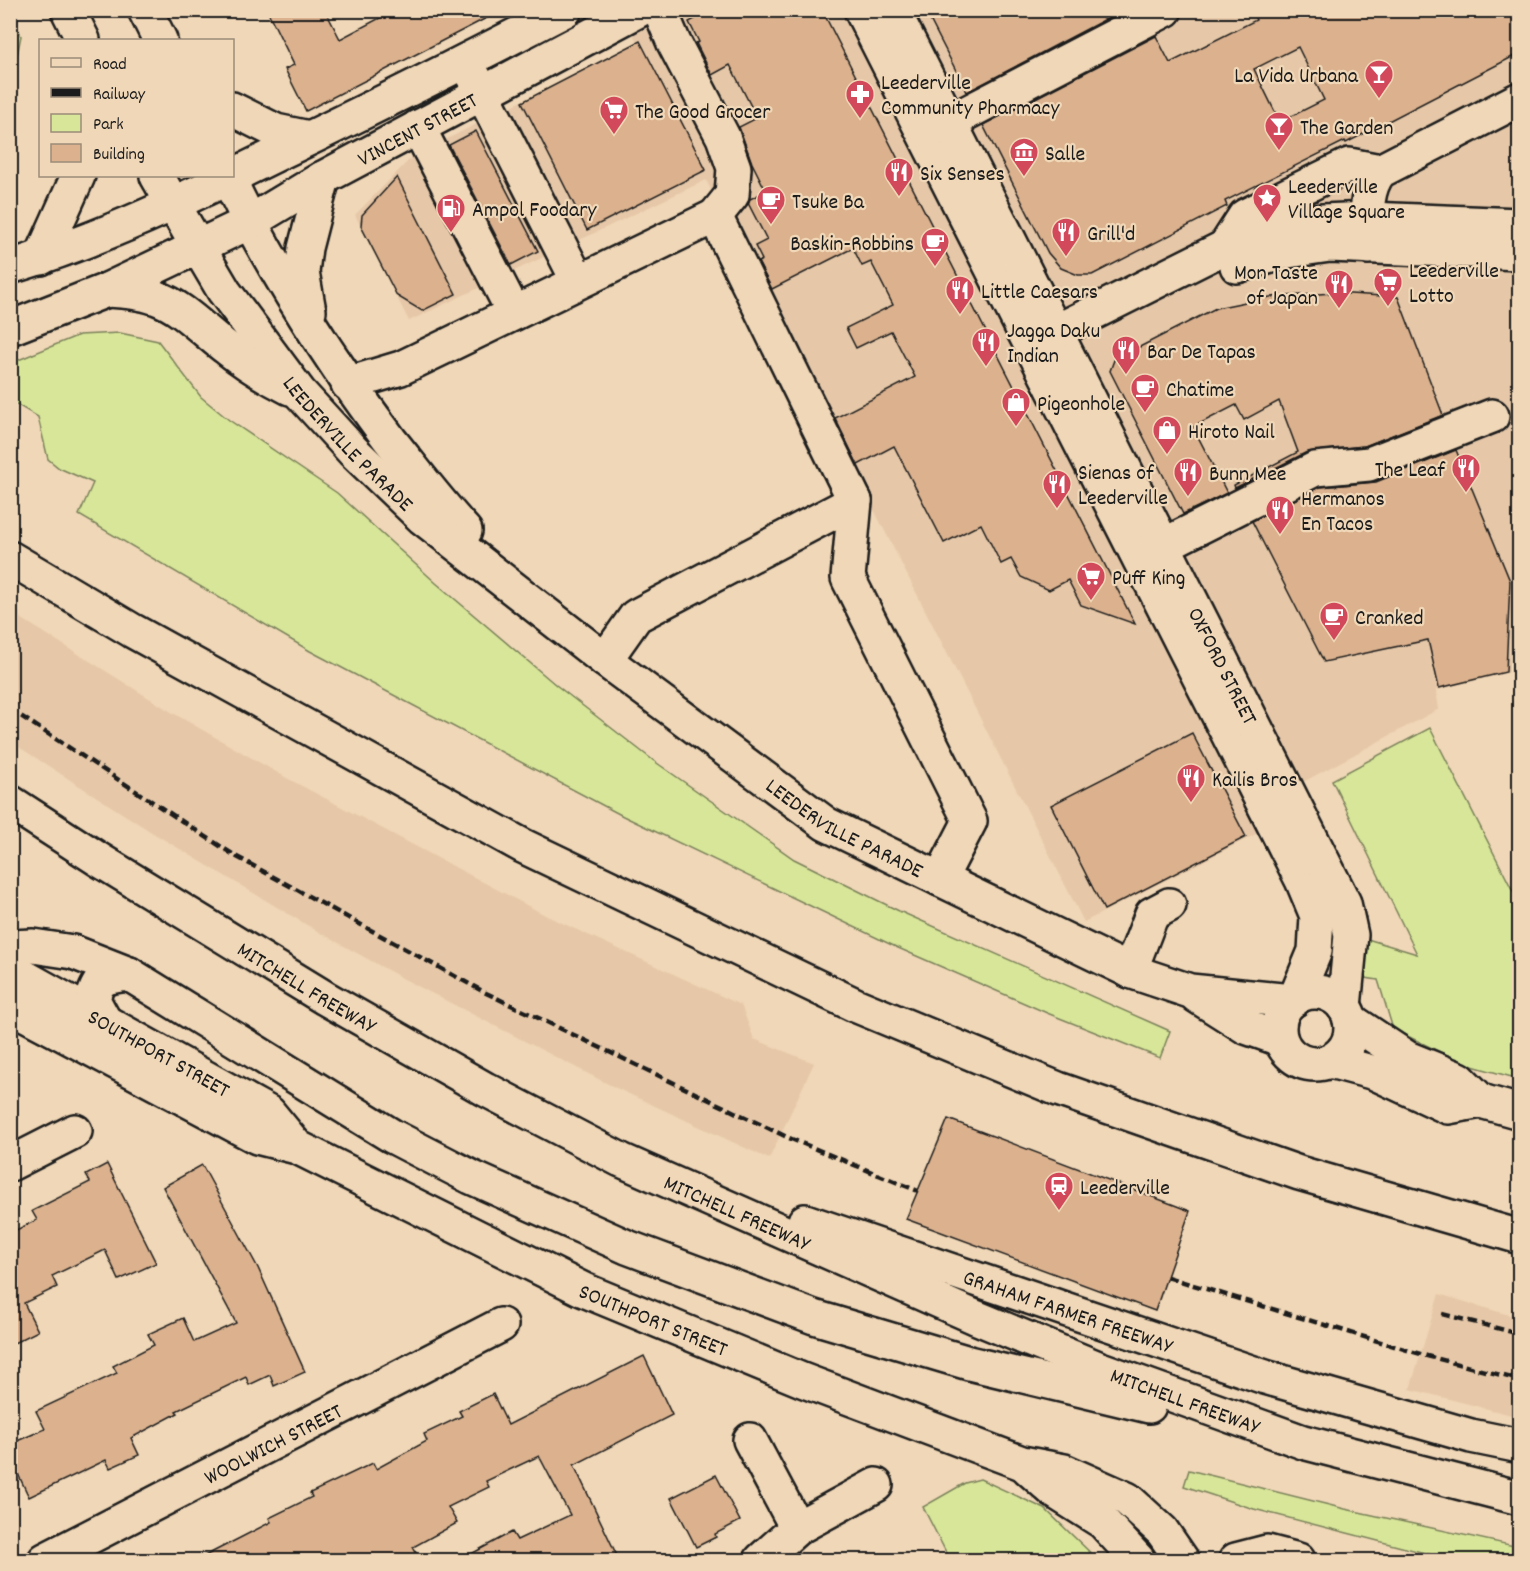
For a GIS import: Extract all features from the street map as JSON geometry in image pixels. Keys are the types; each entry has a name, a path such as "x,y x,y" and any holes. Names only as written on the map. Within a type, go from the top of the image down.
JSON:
{"main road":[{"name":"VINCENT STREET","path":"234,174 565,10"},
{"name":"VINCENT STREET","path":"10,328 107,290 250,222 323,178 639,10"},
{"path":"348,384 401,368 715,216 732,195 734,168 723,137 674,43 660,10"},
{"name":"OXFORD STREET","path":"861,10 1048,349 1164,545 1344,903 1351,935 1347,1013"},
{"name":"OXFORD STREET","path":"893,10 949,122 1048,349 1302,880 1317,916 1315,951 1293,1000"},
{"path":"949,122 1165,10"},
{"path":"466,61 578,282"},
{"path":"1368,233 1368,198 1372,181 1380,171 1520,99"},
{"path":"234,110 276,131 309,138"},
{"path":"418,127 514,313"},
{"path":"1226,247 1245,216 1349,165 1380,171"},
{"path":"26,262 77,177"},
{"name":"LEEDERVILLE PARADE","path":"158,177 224,291 300,393 353,451 423,518 605,660 826,824 1130,970 1190,992 1246,1027 1280,1039"},
{"name":"VINCENT STREET","path":"26,262 174,203 228,177"},
{"name":"LEEDERVILLE PARADE","path":"228,177 250,222 348,384 438,502 534,605"},
{"path":"315,332 305,298 302,272 305,248 323,178"},
{"path":"715,216 855,501 848,578 970,821 940,879"},
{"path":"1048,349 1226,247 1283,228 1322,221 1368,233 1520,253"},
{"path":"1048,349 1235,267 1288,251 1330,245 1368,233 1520,225"},
{"path":"107,290 134,292 159,298 263,374 300,393"},
{"path":"1164,545 1315,469 1369,464 1492,416"},
{"path":"605,660 636,616 855,501"},
{"path":"10,558 132,631 523,846 855,1005 1068,1093 1299,1173 1520,1237"},
{"name":"MITCHELL FREEWAY","path":"10,802 98,859 325,998 485,1089 621,1160 975,1317 1098,1368 1303,1442 1520,1498"},
{"path":"1130,970 1152,914 1169,905"},
{"path":"10,947 33,946 73,952 129,974 392,1136 471,1177 627,1247 814,1317 969,1363 1303,1442"},
{"name":"SOUTHPORT STREET","path":"10,969 269,1113 297,1147"},
{"path":"104,1020 93,1000 96,986 107,977 129,974"},
{"name":"LEEDERVILLE PARADE","path":"1190,992 1293,1000"},
{"path":"1347,1013 1350,1032 1347,1044 1340,1054 1330,1061 1320,1064 1300,1061 1291,1056 1280,1039 1278,1029 1280,1018 1284,1009 1293,1000 1305,994 1326,994 1336,999 1347,1013 1407,1058 1459,1079 1481,1101"},
{"name":"SOUTHPORT STREET","path":"10,1006 257,1137 297,1147 584,1290 802,1380 1022,1463 1064,1471 1128,1499 1162,1532 1182,1560"},
{"path":"1330,1061 1375,1073 1448,1107 1481,1101 1520,1112"},
{"path":"10,1164 75,1131"},
{"name":"GRAHAM FARMER FREEWAY","path":"621,1160 1063,1307 1265,1377 1460,1432 1520,1446"},
{"name":"WOOLWICH STREET","path":"45,1560 501,1325"},
{"path":"750,1440 797,1528"},
{"name":"SOUTHPORT STREET","path":"1022,1463 1054,1491 1103,1522 1138,1560"},
{"path":"761,1560 797,1528 876,1485"},
{"path":"1236,1560 1267,1552 1298,1560"}],"shaded area":[{"path":"622,11 1519,11 1519,670 1436,690 1439,709 1251,810 1262,831 1084,922 706,180 409,321 355,215 412,157 637,42"},
{"path":"11,612 173,713 285,777 549,917 741,1005 754,1039 814,1063 769,1159 614,1087 402,978 317,931 153,833 11,742"},
{"path":"1439,1294 1519,1318 1519,1417 1410,1389"}],"green space":[{"path":"11,19 21,36 11,85"},
{"path":"120,333 158,341 201,397 229,420 337,493 436,583 556,685 654,761 794,859 899,911 1170,1031 1160,1058 1047,1013 896,947 623,816 310,651 79,515 93,483 59,468 48,459 38,417 11,401 11,363 79,335"},
{"path":"1430,728 1519,903 1519,1079 1465,1064 1393,1029 1378,980 1359,977 1364,938 1417,954 1332,780"},
{"path":"1189,1470 1345,1509 1519,1547 1519,1560 1452,1560 1254,1509 1184,1486"},
{"path":"980,1479 1045,1509 1098,1560 950,1560 923,1507 965,1483"}],"building":[{"path":"267,10 325,10 340,39 395,10 502,10 306,111 285,69 294,65"},
{"path":"712,10 822,10 1135,624 1081,605 1068,580 1049,590 1021,577 1011,559 1001,564 981,524 944,543 894,446 858,465 835,418 915,377 891,331 856,348 846,328 893,305 871,262 862,266 853,248 772,289 758,262 762,260 755,246 767,240 748,203 750,199 766,191 752,163 739,127 757,118 730,65 712,75 696,43 699,42 689,22"},
{"path":"925,10 1123,10 967,92"},
{"path":"1251,10 1520,10 1520,53 1346,143 1345,141 1225,201 1227,206 1092,275 1078,275 1061,268 1048,253 983,125 1156,36 1170,63 1256,20","holes":["1298,47 1324,100 1280,122 1254,69"]},
{"name":"The Good Grocer","path":"640,41 706,170 587,230 522,102"},
{"path":"476,131 538,251 511,265 449,145"},
{"path":"397,177 456,294 422,311 397,296 361,226 362,215"},
{"path":"1334,293 1398,297 1443,415 1365,446 1307,452 1235,488 1234,485 1298,452 1279,401 1244,420 1236,405 1193,427 1227,493 1183,514 1110,371 1114,360 1216,308 1270,297"},
{"path":"1456,450 1510,581 1506,672 1439,688 1428,640 1324,662 1252,521 1320,487 1376,482"},
{"path":"1192,733 1246,837 1104,910 1051,805"},
{"path":"948,1119 1190,1211 1155,1311 906,1219"},
{"path":"107,1164 156,1263 119,1280 105,1250 52,1276 57,1287 24,1303 38,1331 10,1345 10,1233 37,1220 32,1211 90,1182 86,1175"},
{"path":"202,1165 258,1268 305,1372 274,1386 270,1375 249,1385 246,1377 176,1411 178,1413 131,1438 139,1455 110,1468 106,1460 29,1497 10,1457 10,1444 45,1429 36,1411 117,1373 113,1366 154,1345 148,1334 183,1318 194,1342 236,1323 163,1187"},
{"path":"644,1356 672,1415 574,1465 619,1560 460,1560 512,1532 517,1540 570,1515 539,1456 486,1481 489,1487 448,1507 457,1523 413,1547 420,1560 197,1560 271,1522 269,1518 312,1497 310,1493 373,1463 376,1469 427,1441 424,1434 462,1416 459,1411 493,1394 508,1425"},
{"path":"716,1475 740,1521 696,1547 671,1498"}],"railway":[{"path":"10,709 237,857 484,992 789,1138 918,1191"},
{"path":"1167,1277 1427,1356 1520,1380"},
{"path":"1442,1314 1520,1334"}],"place":[{"name":"La Vida Urbana","path":"1379,100"},
{"name":"Leederville Community Pharmacy","path":"860,120"},
{"name":"The Good Grocer","path":"614,136"},
{"name":"The Garden","path":"1279,152"},
{"name":"Salle","path":"1024,178"},
{"name":"Six Senses","path":"899,198"},
{"name":"Leederville Village Square","path":"1267,224"},
{"name":"Tsuke Ba","path":"771,226"},
{"name":"Ampol Foodary","path":"451,234"},
{"name":"Grill'd","path":"1066,258"},
{"name":"Baskin-Robbins","path":"935,268"},
{"name":"Leederville Lotto","path":"1388,308"},
{"name":"Mon Taste of Japan","path":"1339,310"},
{"name":"Little Caesars","path":"960,316"},
{"name":"Jagga Daku Indian","path":"986,368"},
{"name":"Bar De Tapas","path":"1126,376"},
{"name":"Chatime","path":"1145,414"},
{"name":"Pigeonhole","path":"1016,428"},
{"name":"Hiroto Nail","path":"1167,456"},
{"name":"The Leaf","path":"1466,494"},
{"name":"Bunn Mee","path":"1188,498"},
{"name":"Sienas of Leederville","path":"1057,510"},
{"name":"Hermanos En Tacos","path":"1280,536"},
{"name":"Puff King","path":"1091,602"},
{"name":"Cranked","path":"1334,642"},
{"name":"Kailis Bros","path":"1191,804"},
{"name":"Leederville","path":"1059,1212"}]}
